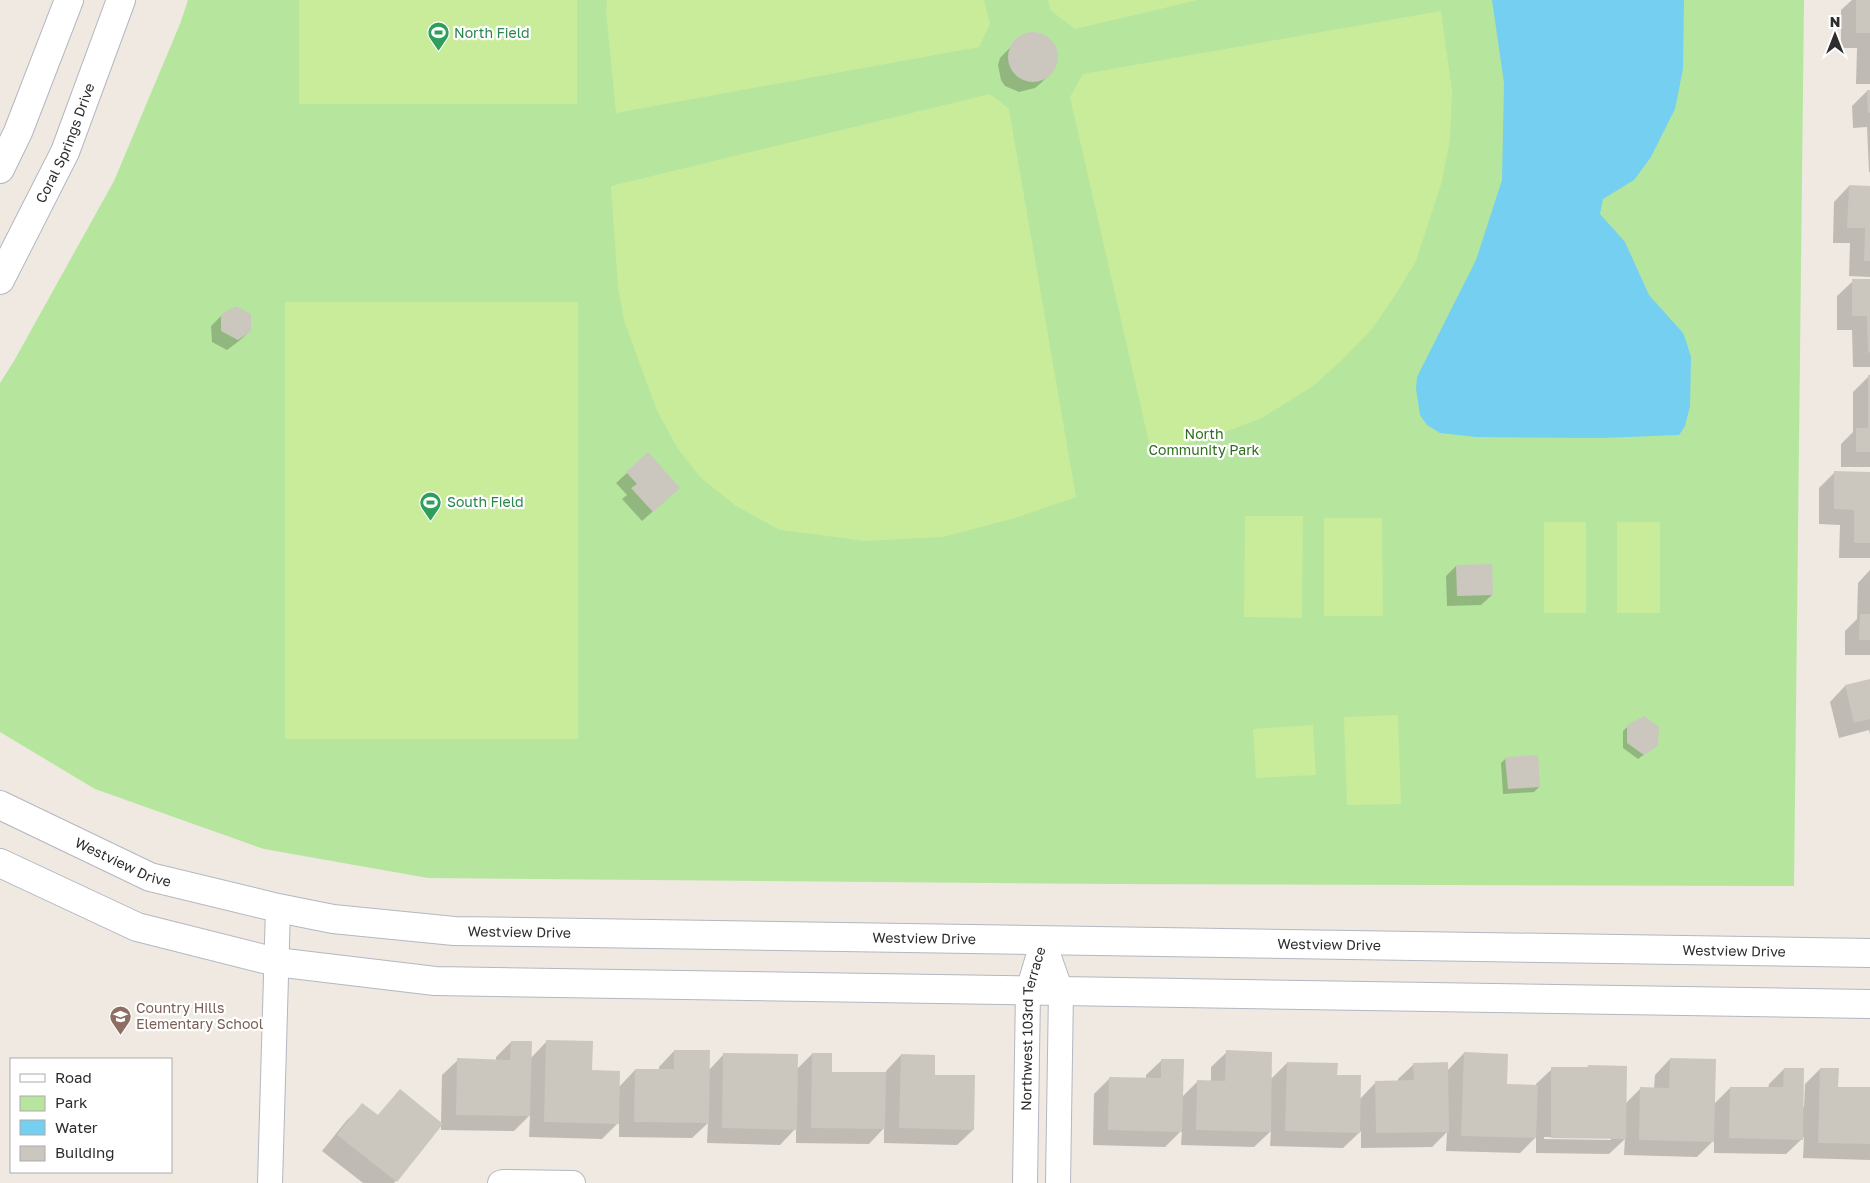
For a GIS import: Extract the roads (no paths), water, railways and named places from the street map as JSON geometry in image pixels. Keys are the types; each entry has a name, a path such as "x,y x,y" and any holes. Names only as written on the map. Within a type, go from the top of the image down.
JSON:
{"street":[{"path":"0,169 18,132 68,0"},
{"name":"Coral Springs Drive","path":"0,280 65,152 121,0"},
{"name":"Westview Drive","path":"0,805 150,877 278,908 333,919 454,931 1870,953"},
{"path":"0,863 137,927 276,962 435,981 1870,1004"},
{"path":"270,1183 278,908"},
{"name":"Northwest 103rd Terrace","path":"1025,1183 1028,991 1043,940"},
{"name":"Northwest 103rd Terrace","path":"1043,940 1061,991 1058,1183"},
{"path":"500,1183 573,1183"}],"water":[{"path":"1492,0 1684,0 1683,69 1675,109 1651,157 1634,180 1603,199 1600,214 1625,242 1649,295 1683,333 1686,341 1691,357 1690,406 1685,426 1679,435 1602,438 1476,437 1440,433 1427,425 1420,415 1416,389 1417,377 1476,260 1502,180 1504,83"}],"place":[{"name":"North Field","path":"438,52"},
{"name":"South Field","path":"431,521"},
{"name":"Country Hills Elementary School","path":"120,1035"}],"park label":[{"name":"North Community Park","path":"1204,442"}]}
